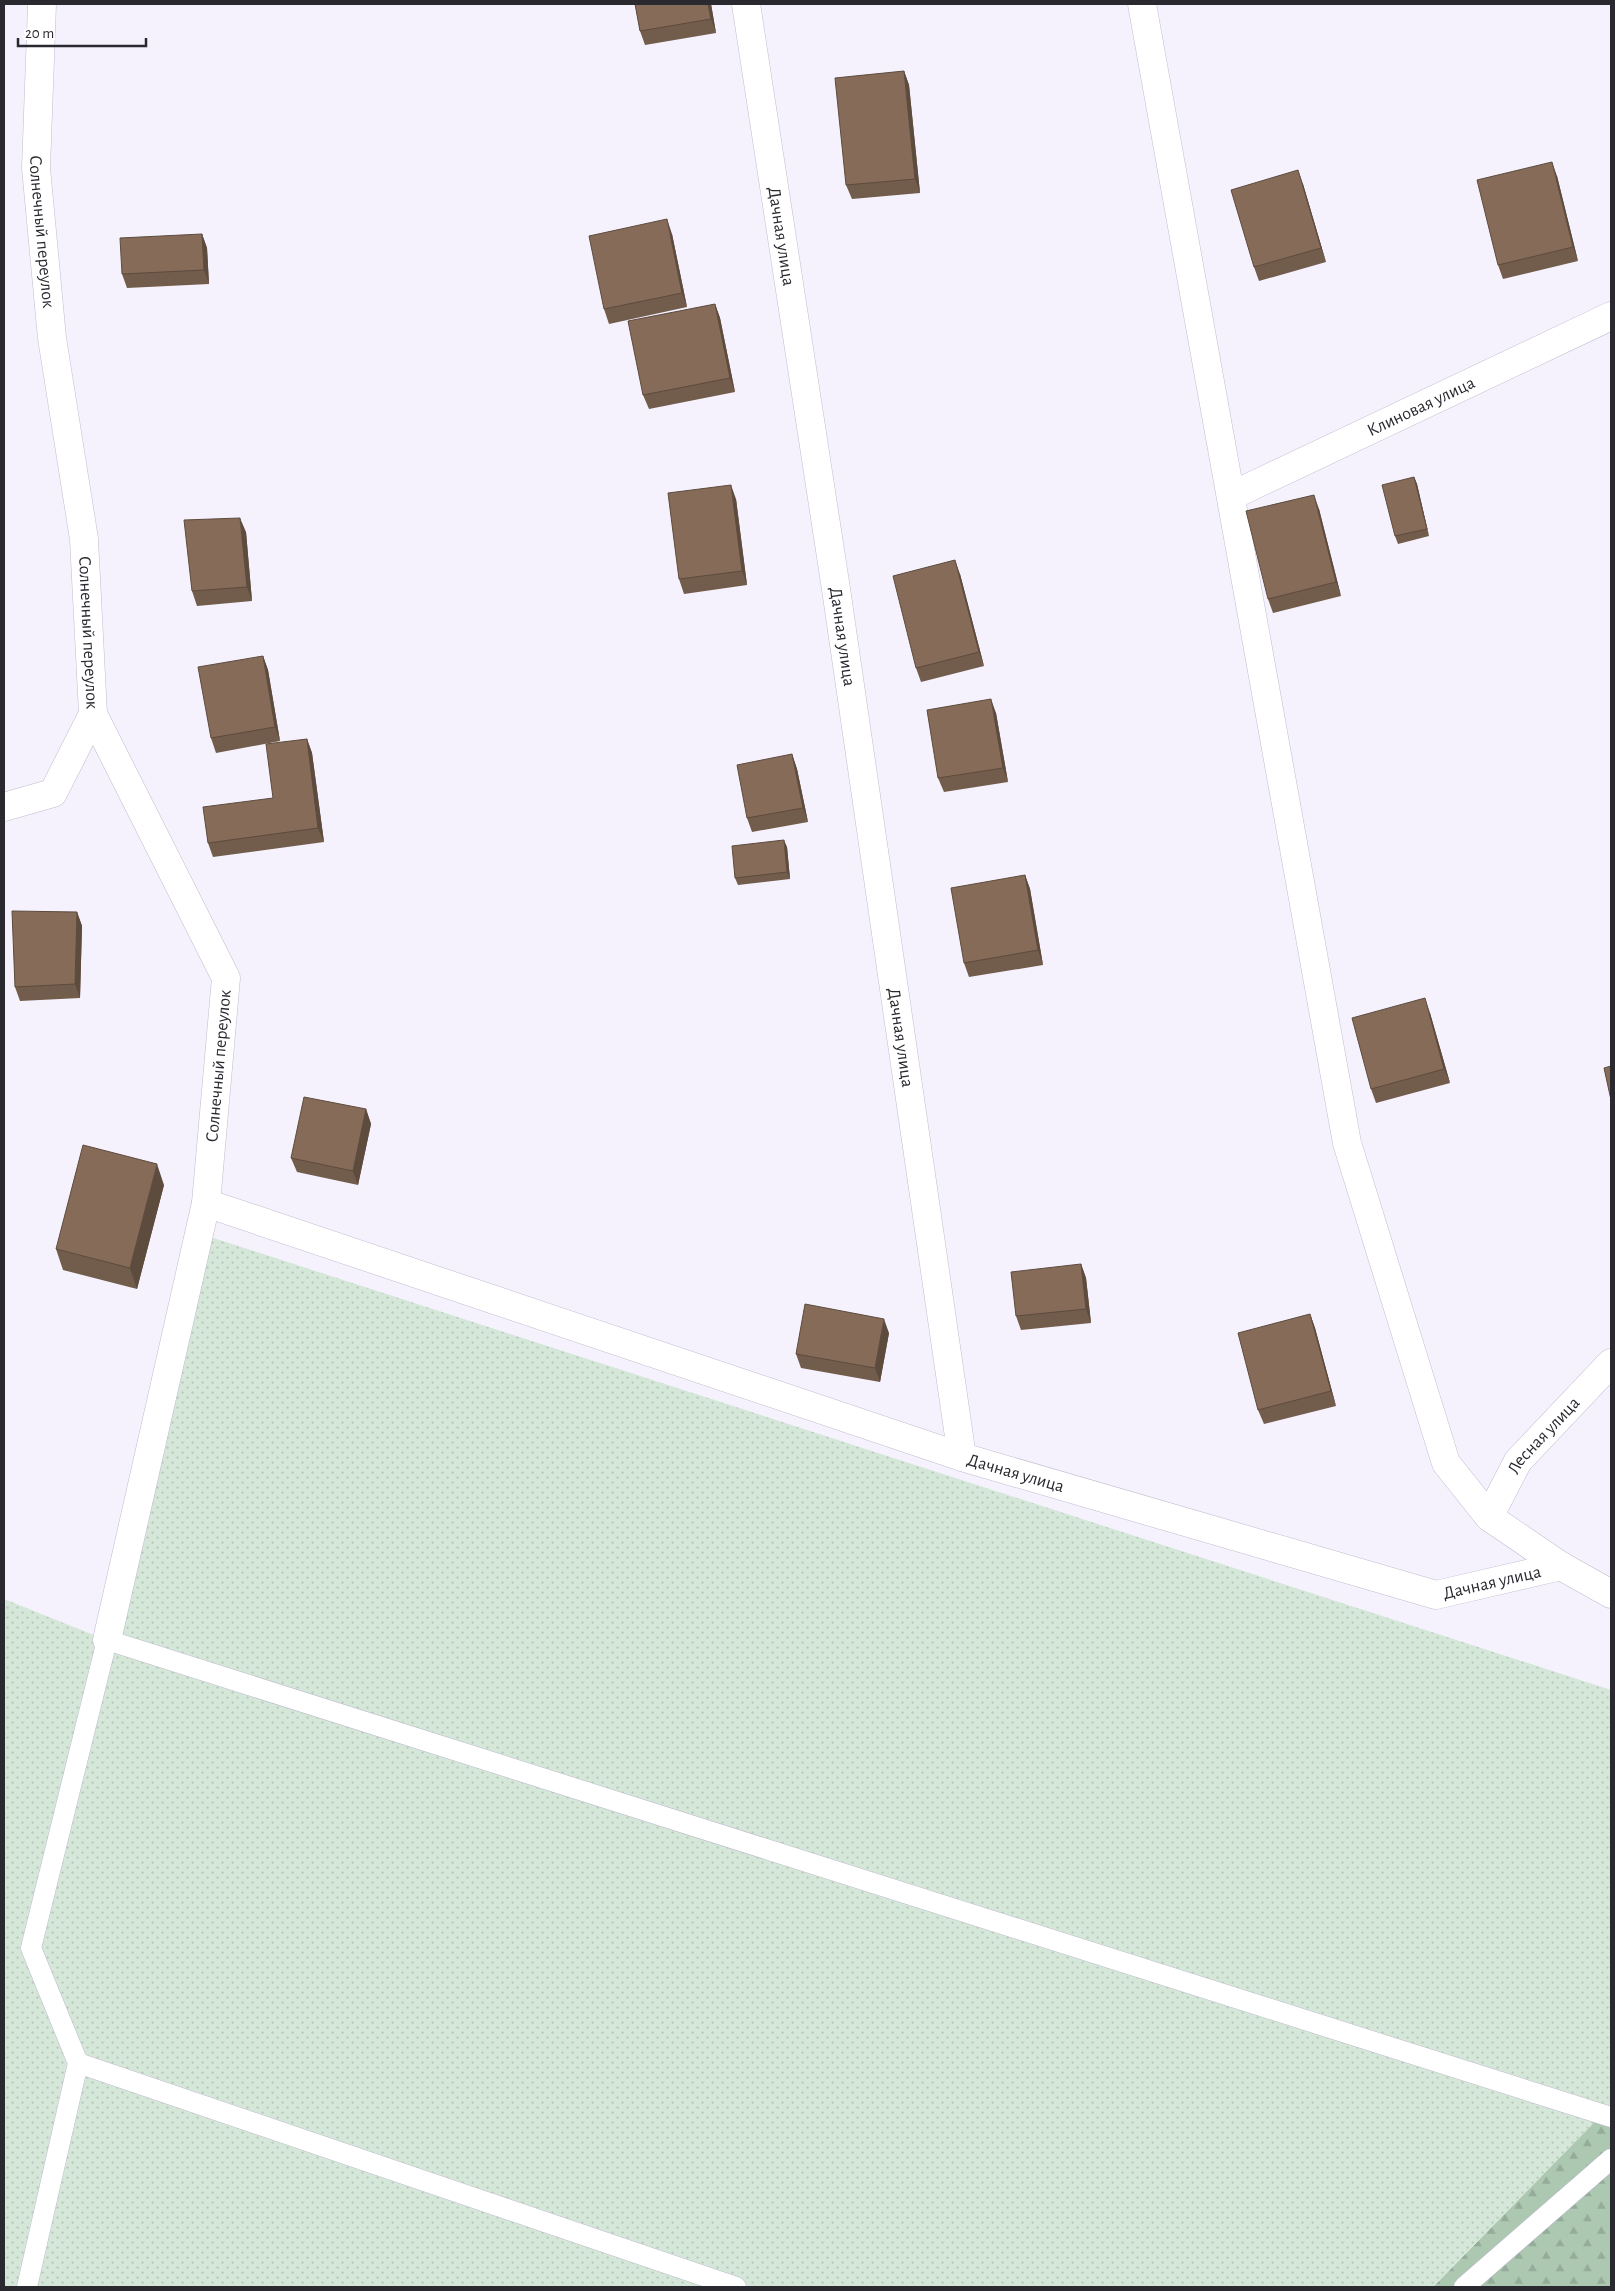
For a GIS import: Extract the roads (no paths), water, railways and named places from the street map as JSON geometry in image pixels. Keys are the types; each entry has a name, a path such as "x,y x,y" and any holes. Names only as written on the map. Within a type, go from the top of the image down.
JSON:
{"street":[{"name":"Солнечный переулок","path":"42,4 36,168 52,338 84,539 93,714 226,978 206,1203 107,1640"},
{"name":"Дачная улица","path":"746,4 836,589 962,1457 1436,1595 1560,1566"},
{"path":"1142,4 1347,1143 1446,1463 1489,1517 1560,1566 1611,1594"},
{"name":"Клиновая улица","path":"1231,496 1611,316"},
{"path":"4,807 53,793 93,714"},
{"path":"206,1203 962,1457"},
{"name":"Лесная улица","path":"1489,1517 1518,1461 1611,1363"}],"lane":[{"path":"27,2287 78,2062 31,1948 107,1640 1611,2117"},
{"path":"78,2062 736,2287"},
{"path":"1464,2287 1611,2159"}]}
